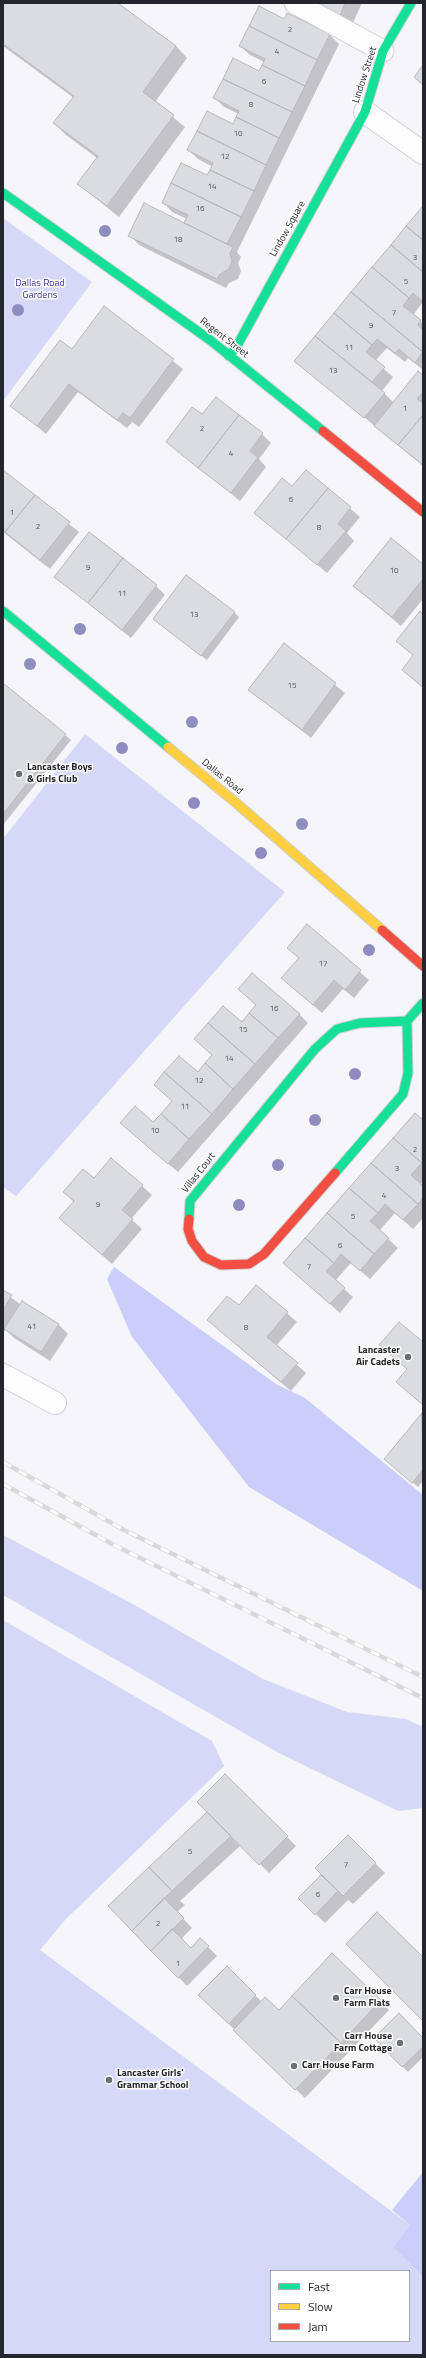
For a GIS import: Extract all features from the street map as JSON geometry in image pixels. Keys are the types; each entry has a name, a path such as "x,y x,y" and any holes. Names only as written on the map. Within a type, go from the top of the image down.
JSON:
{"street":[{"name":"Lindow Street","path":"364,112 383,51 411,3"},
{"path":"364,112 423,153"},
{"name":"Lindow Square","path":"229,356 238,344 364,112"},
{"name":"Regent Street","path":"3,193 112,269 229,356 423,512"},
{"name":"Dallas Road","path":"3,611 235,802 423,966"},
{"path":"407,1021 423,1003"},
{"name":"Villas Court","path":"407,1021 408,1073 403,1094 264,1254 249,1264 222,1265 204,1257 192,1241 188,1229 190,1201 315,1049 337,1029 360,1023 407,1021"},
{"path":"3,1375 55,1403"}],"lane":[{"path":"295,3 383,51"}],"green space":[{"name":"Dallas Road Gardens","path":"3,218 92,282 3,401"},
{"path":"85,734 285,892 16,1196 3,1187 3,839"},
{"path":"3,1535 129,1602 263,1679 347,1712 406,1719 423,1727 423,1808 398,1811 277,1752 3,1595"},
{"name":"Lancaster Girls' Grammar School","path":"3,1620 212,1741 224,1766 65,1920 40,1950 410,2225 393,2247 423,2277 423,2355 3,2355"}],"shaded area":[{"path":"114,1267 276,1384 305,1398 423,1495 423,1591 249,1487 132,1337 107,1279"},
{"path":"423,2172 423,2277 393,2247 410,2225 392,2210"}],"building":[{"path":"3,3 118,3 176,46 143,92 174,115 107,206 77,184 98,156 53,123 74,96 3,44"},
{"path":"311,3 345,3 340,16"},
{"path":"259,6 284,19 287,13 330,34 317,60 249,26"},
{"path":"249,26 317,60 305,86 262,65 265,59 239,46"},
{"path":"233,58 259,71 262,65 305,86 292,112 223,79"},
{"path":"423,65 423,85 414,77"},
{"path":"223,79 292,112 279,138 236,117 239,111 213,98"},
{"path":"207,111 233,124 236,117 279,138 266,165 197,131"},
{"path":"197,131 266,165 254,191 210,170 213,163 187,150"},
{"path":"181,163 207,175 210,170 254,191 241,217 171,183"},
{"path":"171,183 241,217 227,244 184,223 188,215 162,203"},
{"path":"144,203 233,247 230,253 232,261 229,269 220,274 217,279 128,236"},
{"path":"423,206 423,240 406,226"},
{"path":"406,226 423,240 423,272 391,245"},
{"path":"391,245 423,272 423,302 413,293 409,298 372,267"},
{"path":"372,267 409,298 403,306 421,320 418,325 423,330 423,352 351,292"},
{"path":"351,292 423,352 415,363 399,349 395,353 377,339 372,345 334,313"},
{"path":"104,306 174,359 130,418 123,413 117,420 69,384 37,426 10,406 60,340 72,349"},
{"path":"334,313 372,345 366,352 385,367 372,382 315,336"},
{"path":"315,336 385,393 364,418 294,361"},
{"path":"418,371 423,375 423,392 417,399 423,403 423,415 398,445 374,426"},
{"path":"216,397 239,415 198,468 166,442 192,407 202,414"},
{"path":"239,415 263,433 250,451 258,457 231,493 198,468"},
{"path":"423,415 423,463 422,464 398,445"},
{"path":"3,470 35,495 5,532 3,531"},
{"path":"306,470 328,488 286,539 254,513 282,478 292,486"},
{"path":"328,488 351,507 338,524 346,531 317,565 286,539"},
{"path":"35,495 70,522 40,560 5,532"},
{"path":"89,532 123,558 88,603 54,577"},
{"path":"391,538 423,564 423,579 392,617 353,586"},
{"path":"123,558 157,585 122,630 88,603"},
{"path":"186,575 235,612 201,656 153,619"},
{"path":"420,611 423,614 423,687 402,670 413,655 396,641"},
{"path":"284,643 336,683 302,730 248,690"},
{"name":"Lancaster Boys & Girls Club","path":"3,683 66,734 3,814"},
{"path":"307,924 361,970 345,990 334,980 313,1005 281,978 299,958 287,948"},
{"path":"252,973 300,1014 278,1038 249,1013 256,1005 238,989"},
{"path":"223,1006 242,1022 249,1013 278,1038 255,1064 208,1023"},
{"path":"208,1023 255,1064 233,1089 205,1063 212,1055 194,1039"},
{"path":"179,1056 198,1072 205,1063 233,1089 212,1114 164,1072"},
{"path":"164,1072 212,1114 189,1139 161,1114 172,1101 154,1085"},
{"path":"135,1106 153,1122 161,1114 189,1139 168,1164 120,1123"},
{"path":"415,1113 423,1120 422,1163 393,1138"},
{"path":"393,1138 422,1163 411,1175 423,1186 423,1198 418,1204 371,1163"},
{"path":"111,1158 143,1185 122,1210 133,1219 102,1255 59,1218 74,1201 63,1192 83,1169 94,1178"},
{"path":"371,1163 418,1204 403,1220 385,1204 378,1213 349,1188"},
{"path":"349,1188 378,1213 370,1221 389,1238 374,1254 327,1213"},
{"path":"327,1213 374,1254 360,1271 341,1254 334,1263 305,1238"},
{"path":"305,1238 334,1263 326,1271 345,1288 330,1304 283,1263"},
{"path":"256,1285 288,1312 267,1337 298,1363 281,1382 207,1320 227,1296 239,1305"},
{"path":"3,1290 12,1295 3,1310"},
{"path":"22,1301 59,1324 41,1352 4,1329"},
{"name":"Lancaster Air Cadets","path":"399,1322 423,1342 423,1405 396,1382 407,1369 379,1345"},
{"path":"422,1413 423,1470 412,1483 384,1459"},
{"path":"225,1774 288,1836 259,1865 197,1802"},
{"path":"207,1812 231,1836 172,1891 149,1867"},
{"path":"348,1835 376,1863 343,1896 315,1868"},
{"path":"149,1867 172,1891 132,1931 108,1906"},
{"path":"321,1875 338,1891 315,1915 298,1898"},
{"path":"164,1898 184,1918 151,1951 132,1931"},
{"path":"377,1912 423,1957 423,2021 346,1944"},
{"path":"172,1929 191,1948 200,1938 209,1946 178,1978 151,1951"},
{"name":"Carr House Farm Flats","path":"332,1953 381,2000 341,2043 292,1996"},
{"path":"227,1966 256,1995 229,2024 198,1995"},
{"name":"Carr House Farm","path":"292,1996 341,2043 295,2090 233,2030 265,1997 279,2010"},
{"name":"Carr House Farm Cottage","path":"399,2013 423,2038 423,2047 402,2067 374,2038"}],"railway":[{"path":"3,1462 124,1530 423,1677"},
{"path":"3,1484 112,1544 423,1698"}],"traffic: fast":[{"path":"229,356 238,344 365,112 383,51 411,3"},
{"path":"3,193 210,340 323,431"},
{"path":"3,611 168,747"},
{"path":"335,1173 403,1094 408,1073 407,1021 423,1003"},
{"path":"189,1219 190,1201 315,1049 337,1029 360,1023 407,1021"}],"traffic: slow":[{"path":"168,747 235,802 382,930"}],"traffic: jam":[{"path":"323,431 423,512"},
{"path":"382,930 423,966"},
{"path":"189,1219 188,1229 192,1241 204,1257 221,1265 249,1264 264,1254 335,1173"}],"place":[{"name":"Lancaster Boys & Girls Club","path":"19,774"},
{"name":"Lancaster Air Cadets","path":"408,1357"},
{"name":"Carr House Farm Flats","path":"336,1998"},
{"name":"Carr House Farm Cottage","path":"400,2043"},
{"name":"Carr House Farm","path":"294,2066"},
{"name":"Lancaster Girls' Grammar School","path":"109,2080"}]}
